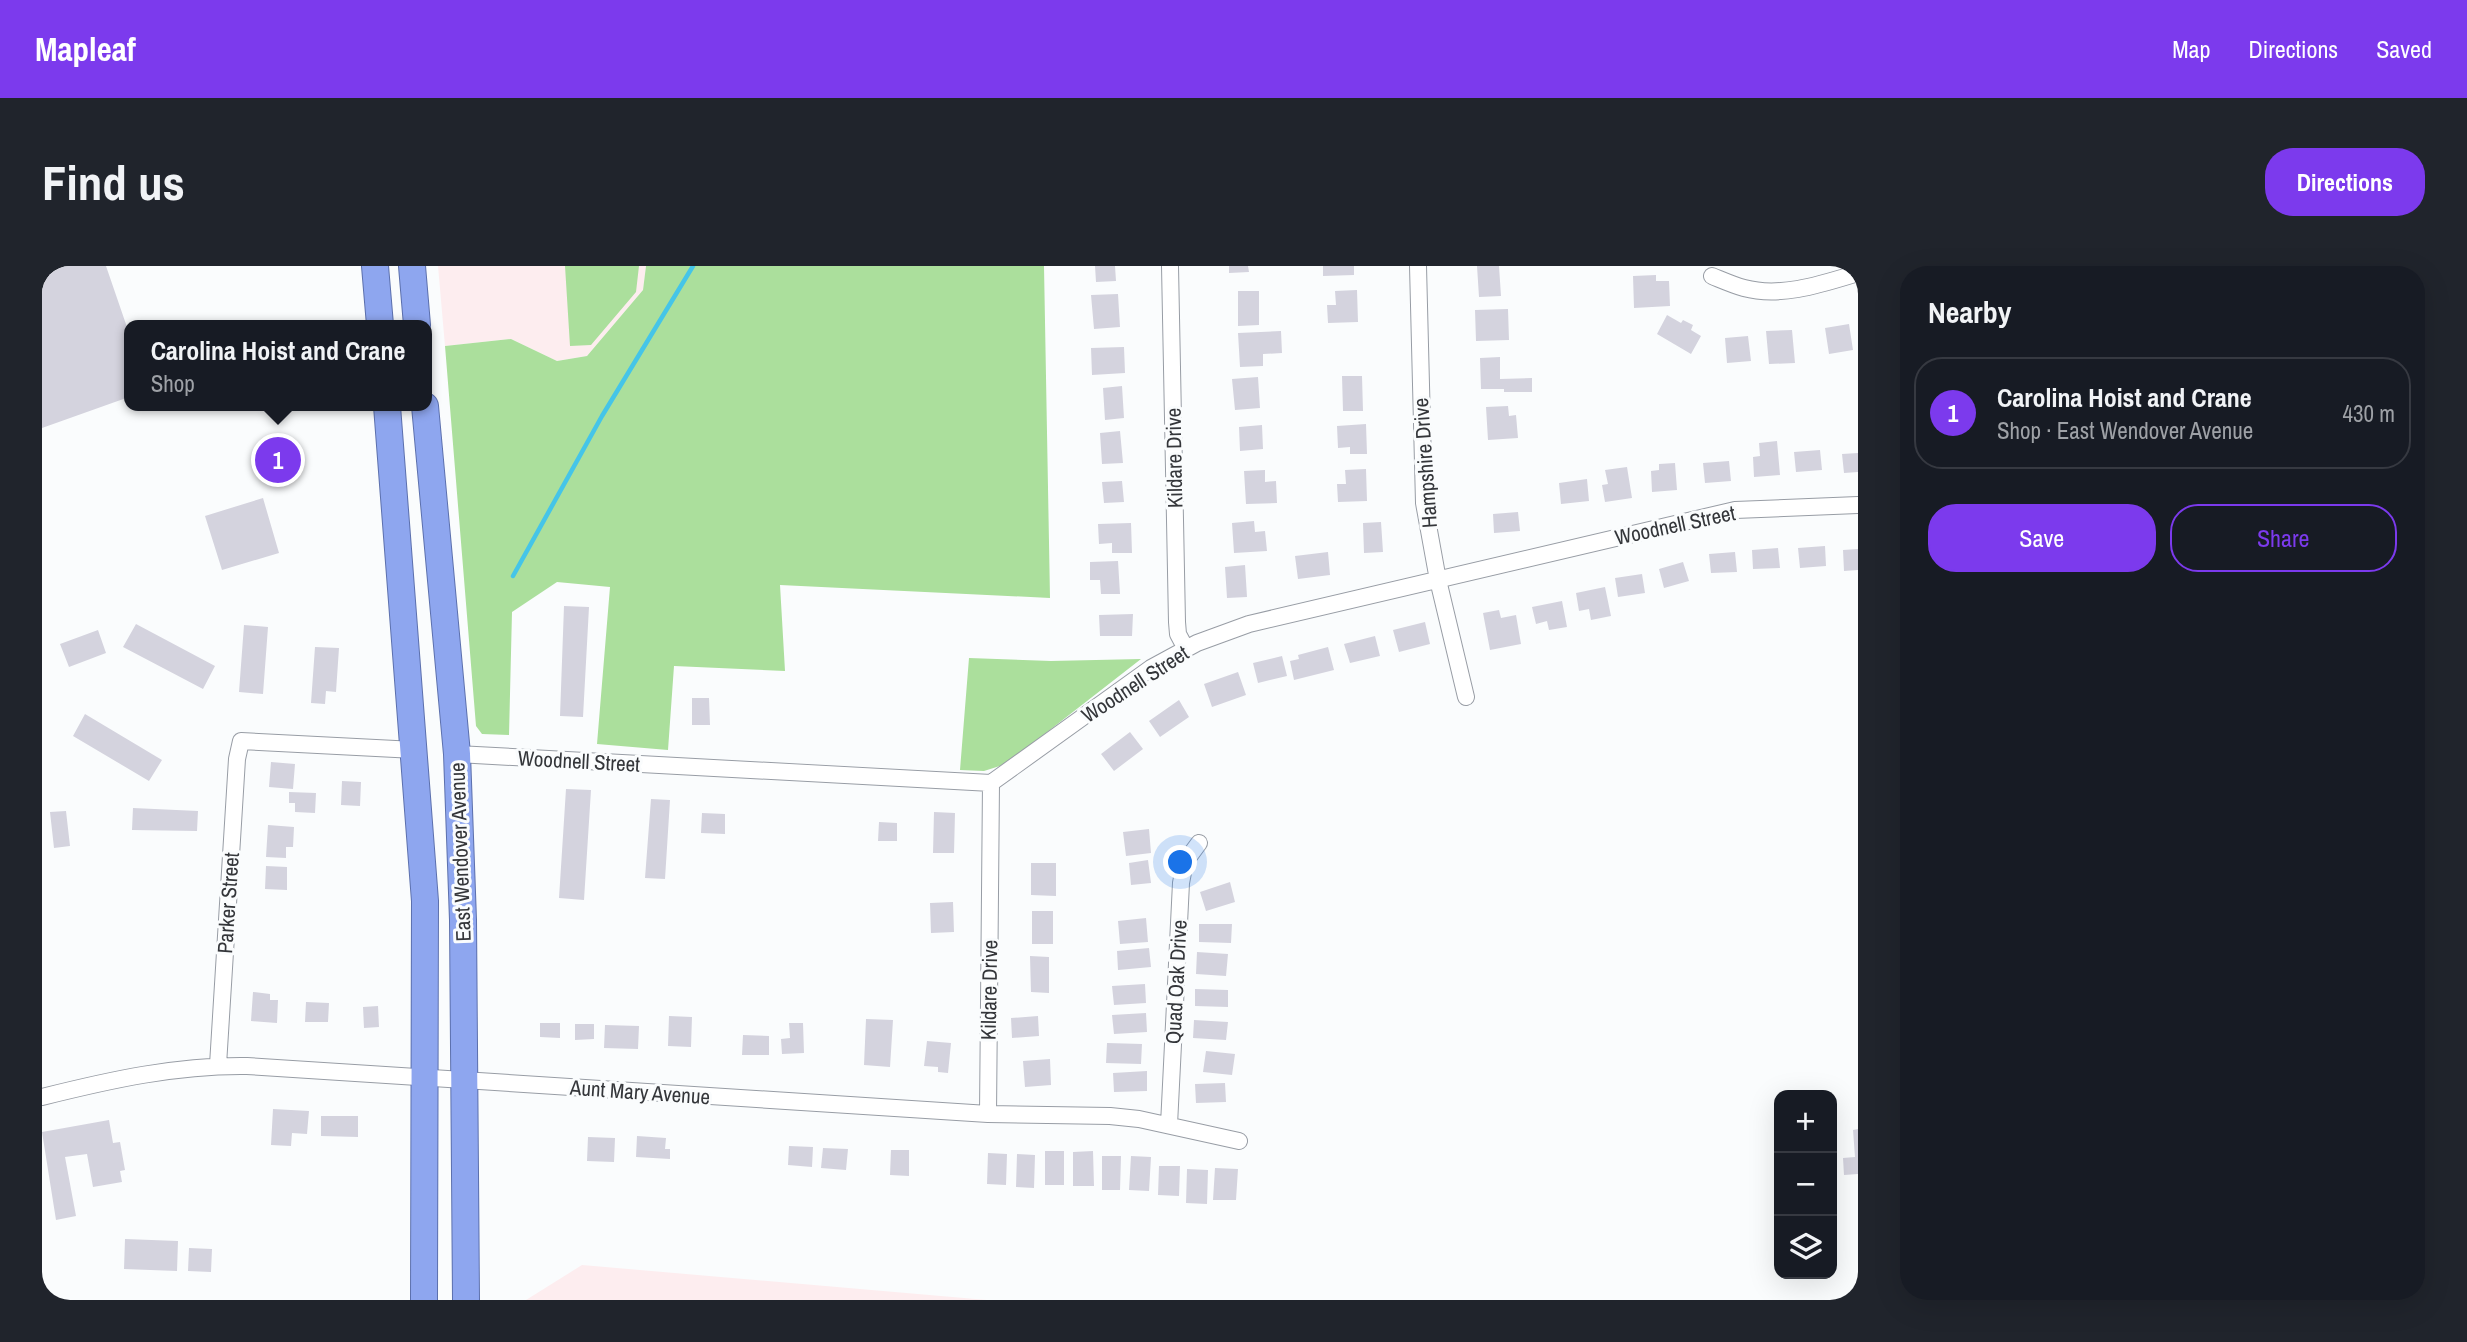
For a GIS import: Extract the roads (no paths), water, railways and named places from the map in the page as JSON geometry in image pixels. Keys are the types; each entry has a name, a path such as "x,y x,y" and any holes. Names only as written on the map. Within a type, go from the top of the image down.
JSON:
{"highway":[{"path":"375,266 380,320"},
{"path":"412,266 417,320"},
{"name":"East Wendover Avenue","path":"387,411 425,901 424,1300"},
{"name":"East Wendover Avenue","path":"425,411 457,754 463,920 466,1300"}],"street":[{"name":"Kildare Drive","path":"1170,266 1177,622 1178,634 1186,649"},
{"name":"Hampshire Drive","path":"1418,266 1424,503 1438,580 1466,697"},
{"path":"1712,276 1746,288 1774,290 1815,286 1858,273"},
{"name":"Woodnell Street","path":"457,754 991,783 1151,668 1186,649 1249,624 1735,510 1858,505"},
{"name":"Parker Street","path":"218,1065 236,773 242,740 415,750"},
{"name":"Kildare Drive","path":"988,1114 991,783"},
{"name":"Quad Oak Drive","path":"1170,1125 1181,883 1185,862 1199,844"},
{"name":"Aunt Mary Avenue","path":"42,1097 166,1070 218,1065 988,1114 1110,1116 1170,1125 1239,1142"}],"waterway":[{"path":"513,576 602,416 693,266"}],"place":[{"name":"Carolina Hoist and Crane","path":"278,460"}]}
